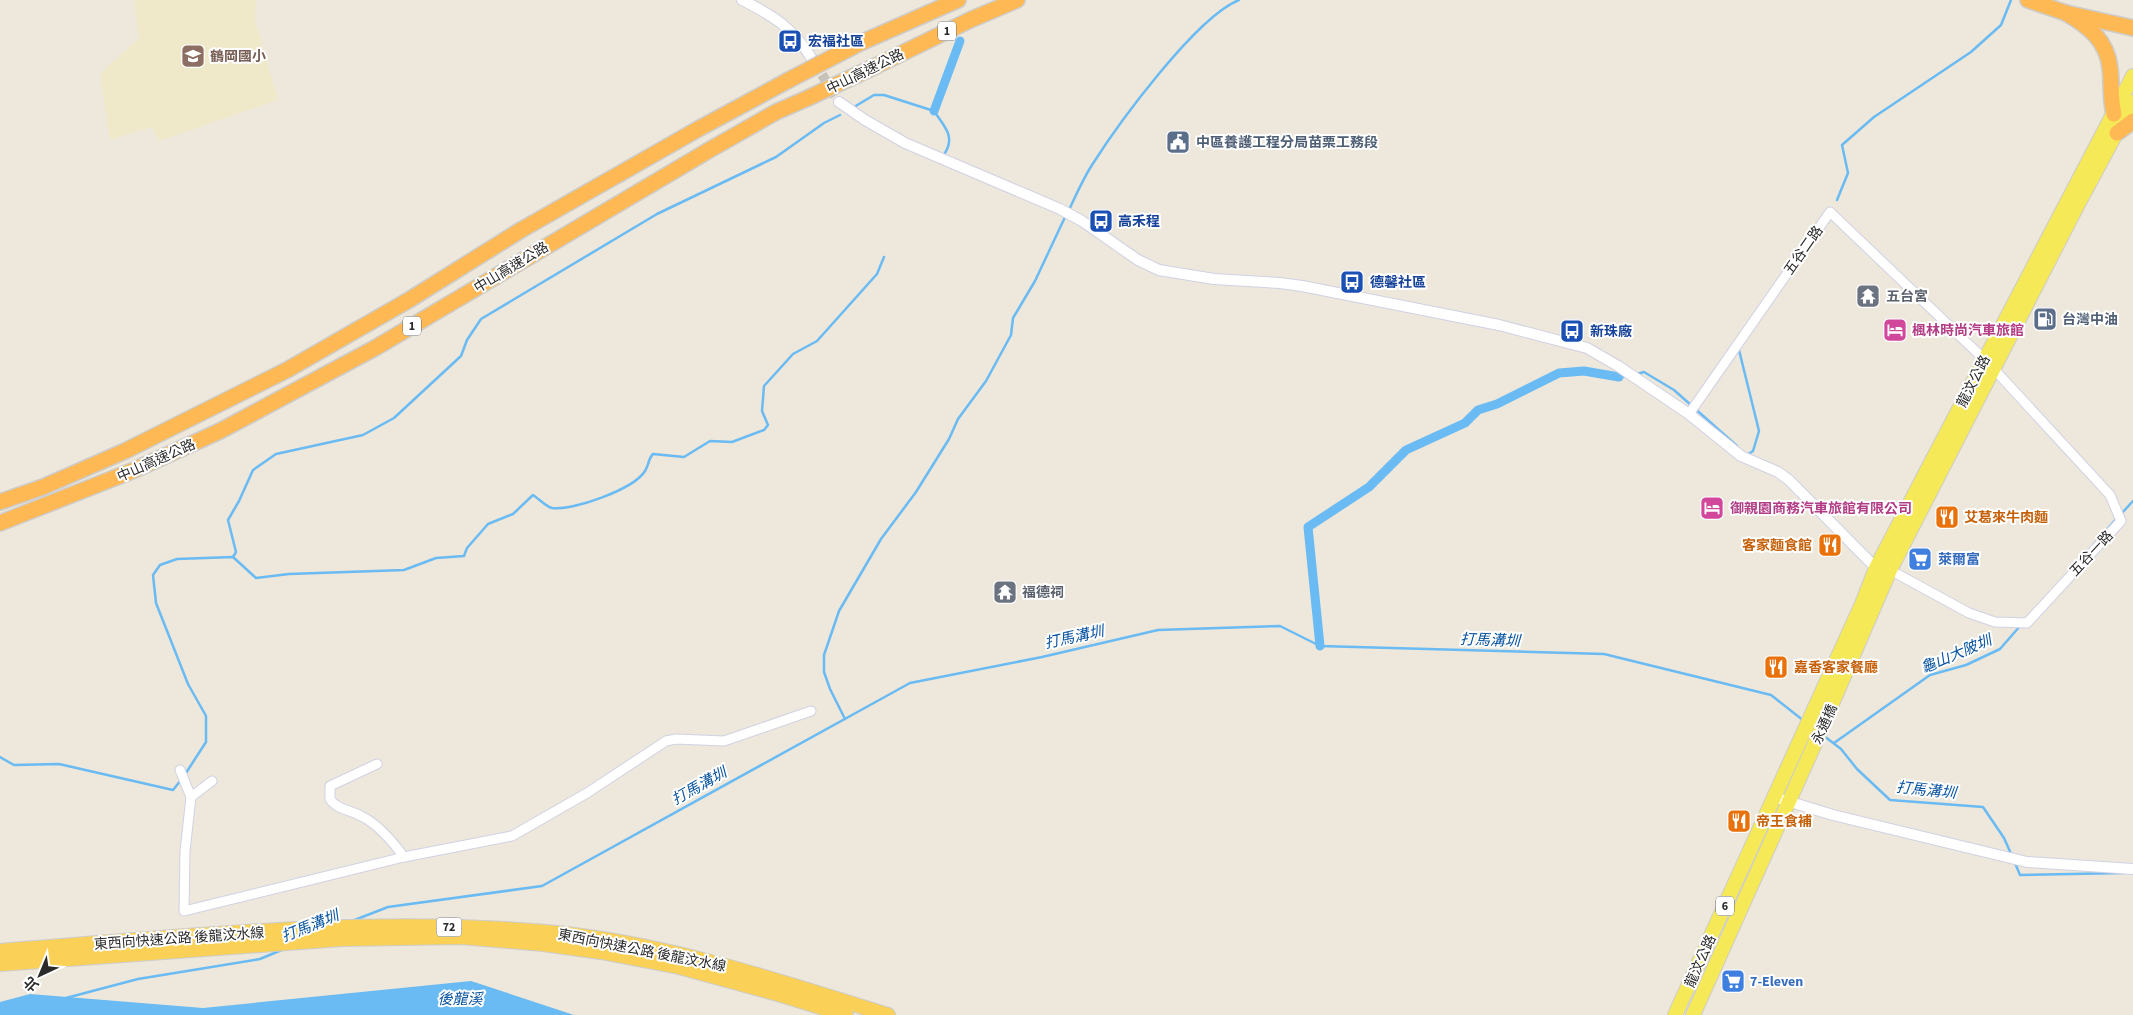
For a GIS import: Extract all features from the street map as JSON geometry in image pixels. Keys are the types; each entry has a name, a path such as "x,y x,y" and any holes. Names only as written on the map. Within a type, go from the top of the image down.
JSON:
{"highway":[{"name":"中山高速公路","path":"0,502 43,487 125,450 288,370 410,300 521,230 700,128 858,44 958,0"},
{"name":"中山高速公路","path":"0,523 132,471 220,431 375,348 694,158 776,112 970,20 1018,0"},
{"path":"2028,0 2066,13 2133,28"},
{"path":"2066,13 2086,25 2105,49 2110,66 2111,100 2114,114"},
{"path":"2117,134 2133,121"},
{"name":"東西向快速公路 後龍汶水線","path":"0,951 342,927 444,927 547,932 606,940 683,955 728,966 888,1015"},
{"name":"東西向快速公路 後龍汶水線","path":"0,964 342,939 461,937 553,945 679,967 846,1015"}],"main road":[{"name":"龍汶公路","path":"1835,698 1890,570 1988,364 2133,76"},
{"name":"龍汶公路","path":"1822,691 1876,568 2133,102"},
{"path":"1876,568 1890,570"},
{"name":"永通橋","path":"1774,797 1822,691"},
{"name":"永通橋","path":"1788,802 1835,698"},
{"name":"龍汶公路","path":"1675,1015 1774,797"},
{"name":"龍汶公路","path":"1693,1015 1788,802"}],"street":[{"path":"742,0 770,14 790,29 812,59"},
{"path":"838,102 905,143 1067,213 1082,221 1138,260 1159,270 1214,278 1295,285 1500,325 1587,348 1690,412 1741,456 1778,472 1789,480 1876,568"},
{"name":"五谷二路","path":"1690,412 1830,212 1988,364"},
{"name":"五谷一路","path":"1890,570 1969,613 1995,622 2027,623 2121,521 2110,495 1988,364"},
{"path":"180,770 191,797 185,851 184,911 404,857 512,836 587,793 666,741 676,739 710,742 724,741 811,711"},
{"path":"377,764 330,786 330,798 336,806 362,816 374,825 394,843 404,857"},
{"path":"191,797 212,781"},
{"path":"1774,797 1982,852 2027,862 2133,869"}],"shaded area":[{"name":"鶴岡國小","path":"134,0 256,0 255,19 278,100 159,141 152,127 110,140 100,74 139,38"}],"water":[{"name":"後龍溪","path":"471,981 574,1015 0,1015 0,1002 30,994 203,1008"}],"waterway":[{"path":"1069,210 1092,165 1120,124 1159,74 1202,27 1221,10 1239,0"},
{"path":"1837,200 1848,173 1842,145 1874,117 1971,52 2001,25 2011,0"},
{"path":"934,111 960,41"},
{"path":"854,107 874,95 884,95 934,111 949,136 948,147 945,153"},
{"path":"233,557 236,552 228,520 253,470 276,454 363,435 394,418 461,356 467,340 481,319 657,214 776,157 824,123 840,115"},
{"path":"845,719 824,672 824,655 839,611 881,539 916,492 949,439 958,419 986,381 1011,335 1013,318 1035,281 1066,215"},
{"path":"184,776 206,742 206,716 188,684 156,603 153,575 160,565 177,559 233,557 256,578 289,574 404,570 436,558 464,556 467,548 488,524 513,514 533,495 552,508 574,506 602,497 629,485 645,471 653,454 684,457 710,441 732,442 764,430 768,425 762,411 764,386 793,354 817,341 877,274 884,257"},
{"path":"1739,350 1759,431 1753,451 1747,455"},
{"path":"1320,646 1308,527 1369,487 1406,450 1465,423 1478,410 1497,404 1559,373 1584,371 1619,377"},
{"path":"1637,374 1644,372 1674,390 1737,446"},
{"path":"1619,377 1626,376"},
{"name":"龜山大陂圳","path":"2121,514 2133,501"},
{"name":"龜山大陂圳","path":"2094,544 2117,518"},
{"name":"打馬溝圳","path":"352,921 388,907 542,886 910,683 1042,657 1158,630 1280,626 1320,646 1604,654 1771,695 1804,721"},
{"name":"龜山大陂圳","path":"1834,743 1930,675 1966,665 2000,649 2020,626"},
{"name":"打馬溝圳","path":"1824,736 1841,749 1857,769 1890,800 1983,807 2004,838 2012,856"},
{"path":"0,757 14,765 59,764 173,790 181,780"},
{"name":"打馬溝圳","path":"2015,863 2020,875 2124,873"},
{"name":"打馬溝圳","path":"66,998 138,979 260,959 284,949"}],"tunnel":[{"path":"814,62 839,102"}],"place":[{"name":"宏福社區","path":"790,41"},
{"name":"鶴岡國小","path":"193,56"},
{"name":"中區養護工程分局苗栗工務段","path":"1178,142"},
{"name":"高禾程","path":"1101,221"},
{"name":"德馨社區","path":"1352,282"},
{"name":"五台宮","path":"1868,296"},
{"name":"台灣中油","path":"2045,319"},
{"name":"楓林時尚汽車旅館","path":"1895,330"},
{"name":"新珠廠","path":"1572,331"},
{"name":"御親園商務汽車旅館有限公司","path":"1712,508"},
{"name":"艾葛來牛肉麵","path":"1947,517"},
{"name":"客家麵食館","path":"1830,545"},
{"name":"萊爾富","path":"1920,559"},
{"name":"福德祠","path":"1005,592"},
{"name":"嘉香客家餐廳","path":"1776,667"},
{"name":"帝王食補","path":"1739,821"},
{"name":"7-Eleven","path":"1733,981"}]}
